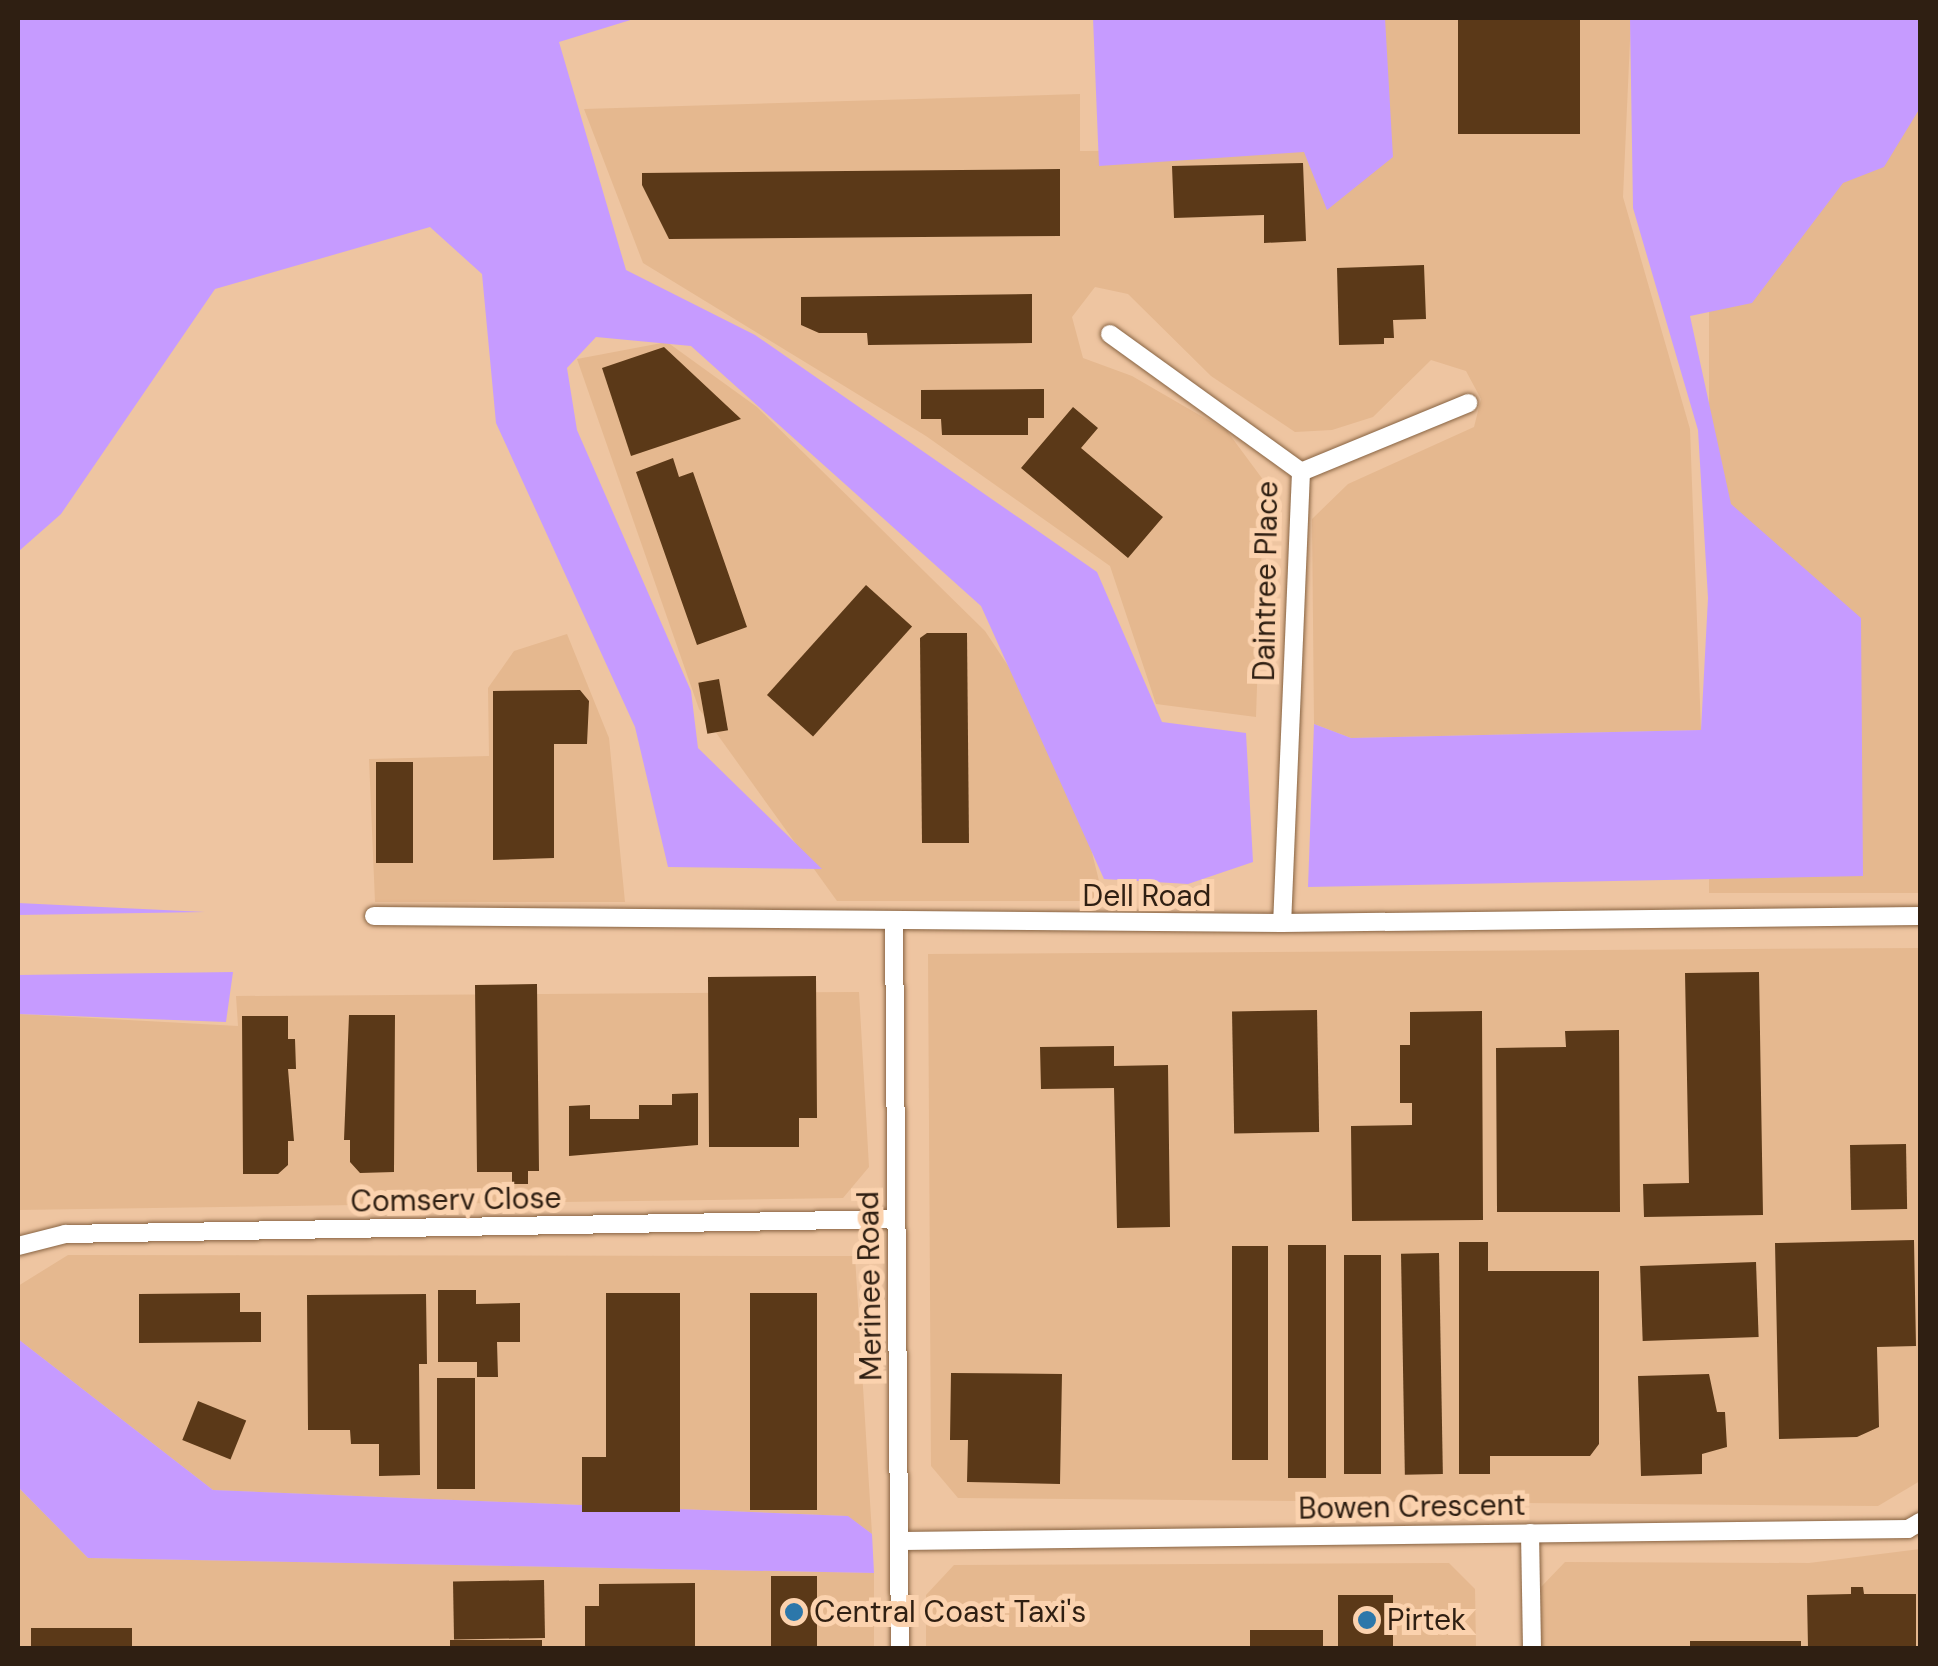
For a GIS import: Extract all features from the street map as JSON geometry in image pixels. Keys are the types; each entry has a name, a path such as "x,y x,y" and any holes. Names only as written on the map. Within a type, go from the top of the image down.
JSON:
{"street":[{"name":"Daintree Place","path":"1110,334 1300,472 1282,923"},
{"path":"1300,472 1468,404"},
{"name":"Dell Road","path":"374,916 1282,923 1920,916"},
{"name":"Merinee Road","path":"894,922 900,1648"},
{"name":"Comserv Close","path":"18,1246 65,1234 896,1220"},
{"name":"Bowen Crescent","path":"902,1542 1908,1529 1920,1522"},
{"path":"1530,1533 1532,1648"}],"shaded area":[{"path":"18,18 637,18 559,42 626,270 755,335 1097,572 1162,722 1246,733 1253,862 1188,884 1104,879 981,606 691,346 596,337 567,368 577,430 691,691 698,748 822,869 668,867 635,727 496,423 482,274 430,227 215,289 61,514 19,551 18,566"},
{"path":"1093,18 1385,18 1393,157 1327,210 1304,152 1099,166"},
{"path":"1385,18 1631,18 1623,197 1690,429 1701,730 1351,738 1314,724 1312,519 1348,484 1474,427 1481,399 1466,371 1431,360 1373,417 1332,430 1295,432 1211,376 1128,294 1095,287 1072,317 1083,358 1132,376 1227,431 1264,481 1256,717 1156,704 1110,566 926,436 643,263 584,109 1080,94 1080,151 1382,150"},
{"path":"1630,18 1920,18 1920,108 1884,167 1843,183 1752,303 1690,316 1731,504 1861,618 1863,876 1308,887 1314,724 1351,738 1701,730 1708,598 1698,430 1633,208"},
{"path":"1709,18 1920,18 1920,893 1709,893"},
{"path":"667,342 757,407 985,631 1068,756 1104,901 837,901 699,709 577,359"},
{"path":"567,634 609,738 625,902 375,902 369,759 489,756 488,688 514,651"},
{"path":"18,903 205,912 18,915"},
{"path":"1920,948 1920,1481 1878,1506 958,1498 931,1466 928,954"},
{"path":"233,972 226,1022 18,1014 18,975"},
{"path":"859,992 869,1167 843,1198 18,1210 18,1014 238,1026 236,996"},
{"path":"68,1255 855,1256 872,1534 847,1516 213,1490 18,1339 18,1286"},
{"path":"18,1339 213,1490 848,1516 872,1534 874,1573 88,1558 18,1487"},
{"path":"18,1487 88,1558 874,1573 874,1648 18,1648"},
{"path":"1920,1549 1920,1648 1541,1648 1541,1587 1565,1562 1809,1563"},
{"path":"1449,1563 1475,1589 1476,1648 926,1648 926,1595 954,1565"}],"building":[{"path":"1458,18 1580,18 1580,134 1458,134"},
{"path":"1303,163 1306,241 1264,243 1264,215 1174,218 1172,166"},
{"path":"1060,169 1060,236 669,239 642,185 642,173"},
{"path":"1424,265 1426,319 1393,320 1394,338 1384,338 1384,344 1339,345 1337,268"},
{"path":"1032,294 1032,343 868,345 867,333 819,333 801,325 801,297"},
{"path":"664,347 741,419 631,456 602,368"},
{"path":"1044,389 1044,418 1028,418 1028,435 942,435 941,419 921,419 921,390"},
{"path":"1073,407 1098,428 1081,448 1163,517 1128,558 1021,468"},
{"path":"673,458 679,477 693,472 747,627 697,645 636,472"},
{"path":"866,585 912,626 813,736 767,695"},
{"path":"927,633 967,633 969,843 922,843 920,638"},
{"path":"719,679 728,730 707,734 698,683"},
{"path":"580,690 589,701 587,744 554,744 554,858 493,860 493,691"},
{"path":"376,762 413,762 413,863 376,863"},
{"path":"1759,972 1763,1215 1644,1217 1643,1184 1689,1183 1685,973"},
{"path":"816,976 817,1118 799,1118 799,1147 709,1147 708,977"},
{"path":"537,984 539,1171 528,1171 528,1184 512,1184 512,1172 477,1172 475,985"},
{"path":"1317,1010 1319,1132 1234,1133 1232,1011"},
{"path":"1482,1011 1483,1220 1352,1221 1351,1126 1412,1125 1412,1103 1400,1103 1400,1045 1410,1045 1410,1012"},
{"path":"349,1015 395,1015 394,1172 360,1173 350,1162 350,1140 344,1140"},
{"path":"242,1016 288,1016 288,1039 295,1039 296,1069 288,1069 294,1141 288,1141 288,1165 278,1174 243,1174"},
{"path":"1619,1030 1620,1212 1497,1212 1496,1048 1566,1047 1565,1031"},
{"path":"1114,1046 1114,1066 1168,1065 1170,1227 1117,1228 1114,1088 1041,1089 1040,1047"},
{"path":"698,1093 698,1145 569,1156 569,1106 590,1105 590,1119 639,1119 639,1105 672,1105 672,1094"},
{"path":"1906,1144 1907,1209 1851,1210 1850,1145"},
{"path":"1914,1240 1916,1346 1877,1347 1879,1427 1857,1437 1779,1439 1775,1243"},
{"path":"1459,1242 1488,1242 1488,1271 1599,1271 1599,1444 1590,1456 1490,1456 1490,1474 1459,1474"},
{"path":"1288,1245 1326,1245 1326,1478 1288,1478"},
{"path":"1232,1246 1268,1246 1268,1460 1232,1460"},
{"path":"1439,1253 1443,1474 1405,1475 1401,1254"},
{"path":"1344,1255 1381,1255 1381,1474 1344,1474"},
{"path":"1756,1262 1759,1337 1643,1341 1640,1266"},
{"path":"438,1290 476,1290 476,1304 520,1303 520,1342 497,1342 498,1377 477,1377 477,1362 438,1362"},
{"path":"240,1293 240,1312 261,1312 261,1342 139,1343 139,1294"},
{"path":"606,1293 680,1293 680,1512 582,1512 582,1457 606,1457"},
{"path":"750,1293 817,1293 817,1510 750,1510"},
{"path":"426,1294 427,1364 419,1364 420,1475 379,1476 379,1444 351,1444 350,1430 308,1430 307,1295"},
{"path":"951,1373 1062,1374 1060,1484 967,1482 968,1440 950,1440"},
{"path":"1709,1374 1717,1412 1725,1412 1727,1447 1702,1454 1702,1474 1641,1476 1638,1376"},
{"path":"437,1378 475,1378 475,1489 437,1489"},
{"path":"198,1401 246,1420 230,1459 182,1440"},
{"name":"Central Coast Taxi's","path":"771,1576 817,1576 817,1648 771,1648"},
{"path":"544,1580 545,1638 454,1640 453,1582"},
{"path":"695,1583 695,1648 585,1648 585,1606 599,1606 599,1584"},
{"path":"1851,1587 1863,1587 1864,1594 1916,1594 1916,1648 1808,1648 1807,1595 1851,1594"},
{"path":"1338,1595 1393,1595 1393,1648 1338,1648"},
{"path":"31,1628 132,1628 132,1648 31,1648"},
{"path":"1250,1630 1323,1630 1323,1648 1250,1648"},
{"path":"450,1640 542,1640 542,1648 450,1648"},
{"path":"1690,1641 1801,1641 1801,1648 1690,1648"}],"place":[{"name":"Central Coast Taxi's","path":"794,1612"},
{"name":"Pirtek","path":"1367,1620"}]}
